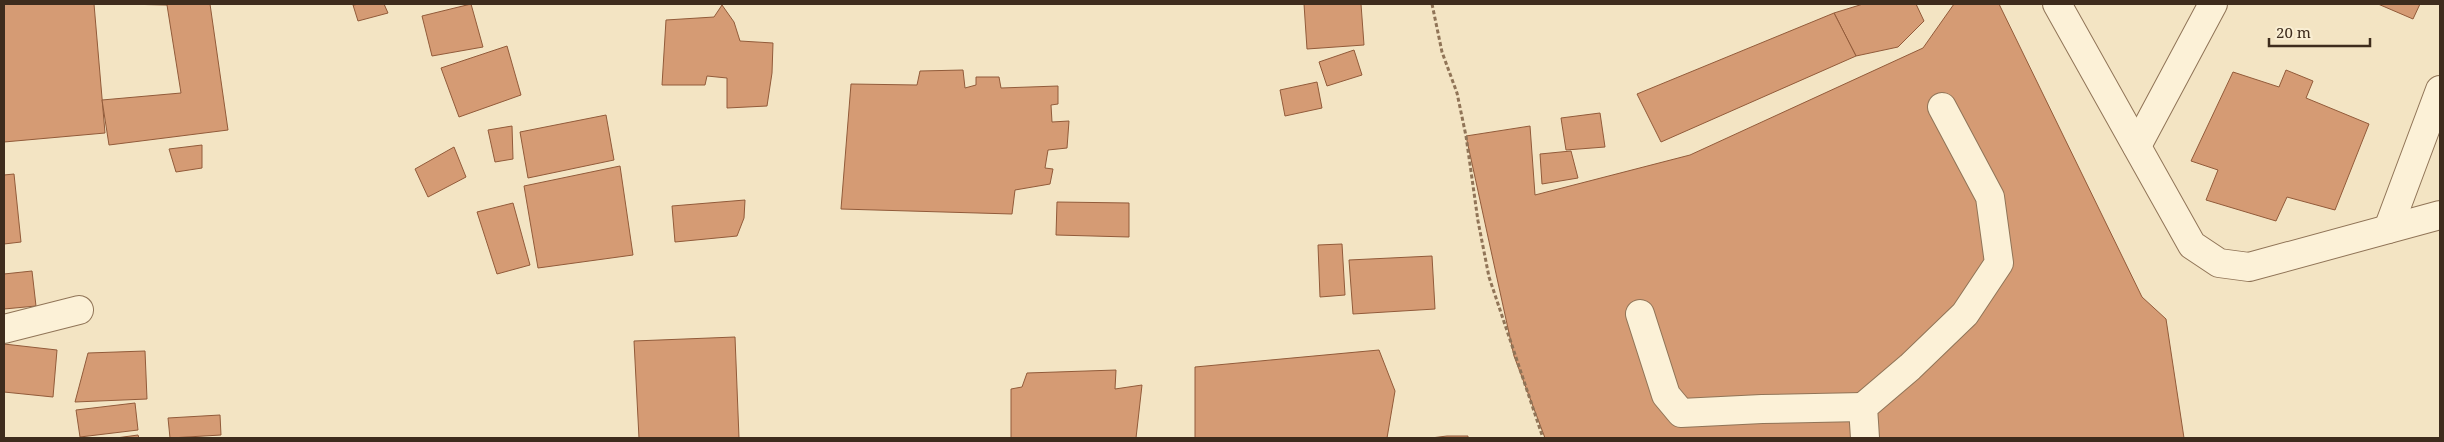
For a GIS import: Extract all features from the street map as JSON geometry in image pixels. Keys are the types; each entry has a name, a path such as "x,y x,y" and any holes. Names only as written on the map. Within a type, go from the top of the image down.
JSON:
{"street":[{"path":"2057,4 2192,245 2219,264 2249,267 2440,215"},
{"path":"2137,146 2213,4"},
{"path":"2388,229 2440,90"},
{"path":"1640,314 1666,395 1681,413 1863,407 1910,367 1965,314 1999,263 1990,197 1942,106"},
{"path":"4,329 79,310"},
{"path":"1863,407 1865,438"}],"path":[{"path":"1432,4 1442,52 1457,93 1466,136 1478,221 1489,278 1543,438"}],"building":[{"path":"4,4 94,4 105,133 4,142"},
{"path":"122,4 210,4 228,130 109,145 102,100 181,93 167,5"},
{"path":"384,4 388,13 358,21 353,5"},
{"path":"471,4 483,47 432,56 422,16"},
{"path":"1304,4 1361,4 1364,45 1307,49"},
{"path":"1863,4 1916,4 1924,21 1898,47 1856,56 1834,13"},
{"path":"1954,4 1999,4 2142,297 2166,319 2184,438 1545,438 1514,356 1466,136 1530,126 1535,195 1690,155 1923,48"},
{"path":"2378,4 2420,4 2413,19"},
{"path":"722,5 734,22 740,41 773,43 772,73 767,106 727,108 727,78 707,76 705,85 662,85 666,20 714,17"},
{"path":"1834,13 1856,56 1661,142 1637,94"},
{"path":"507,46 521,95 459,117 441,68"},
{"path":"1354,50 1362,75 1327,86 1319,62"},
{"path":"963,70 965,88 976,85 976,77 999,77 1001,88 1058,86 1058,104 1051,105 1052,122 1069,121 1067,148 1048,150 1045,168 1053,169 1050,184 1015,190 1012,214 841,209 851,84 917,85 920,71"},
{"path":"2286,70 2313,81 2306,98 2369,124 2335,210 2287,197 2276,221 2206,200 2218,170 2191,161 2233,72 2279,87"},
{"path":"1317,82 1322,108 1285,116 1280,90"},
{"path":"1600,113 1605,147 1566,150 1561,118"},
{"path":"606,115 614,160 528,178 520,132"},
{"path":"512,126 513,159 495,162 488,130"},
{"path":"202,145 202,168 176,172 169,149"},
{"path":"454,147 466,177 428,197 415,169"},
{"path":"1571,151 1578,178 1542,184 1540,154"},
{"path":"620,166 633,255 538,268 524,186"},
{"path":"14,174 21,242 4,244 4,175"},
{"path":"745,200 744,218 737,236 675,242 672,206"},
{"path":"1057,202 1129,203 1129,237 1056,235"},
{"path":"513,203 530,265 497,274 477,212"},
{"path":"1342,244 1345,295 1320,297 1318,245"},
{"path":"1432,256 1435,309 1353,314 1349,260"},
{"path":"32,271 36,306 4,309 4,274"},
{"path":"735,337 739,438 639,438 634,341"},
{"path":"4,344 57,350 53,397 4,392"},
{"path":"1379,350 1395,391 1387,438 1195,438 1195,367"},
{"path":"145,351 147,399 75,402 88,353"},
{"path":"1116,370 1115,389 1142,385 1136,438 1011,438 1011,389 1022,387 1027,373"},
{"path":"135,403 138,430 80,437 76,410"},
{"path":"220,415 221,435 170,438 168,418"},
{"path":"138,435 139,438 116,438"},
{"path":"1468,436 1468,438 1431,438"}]}
